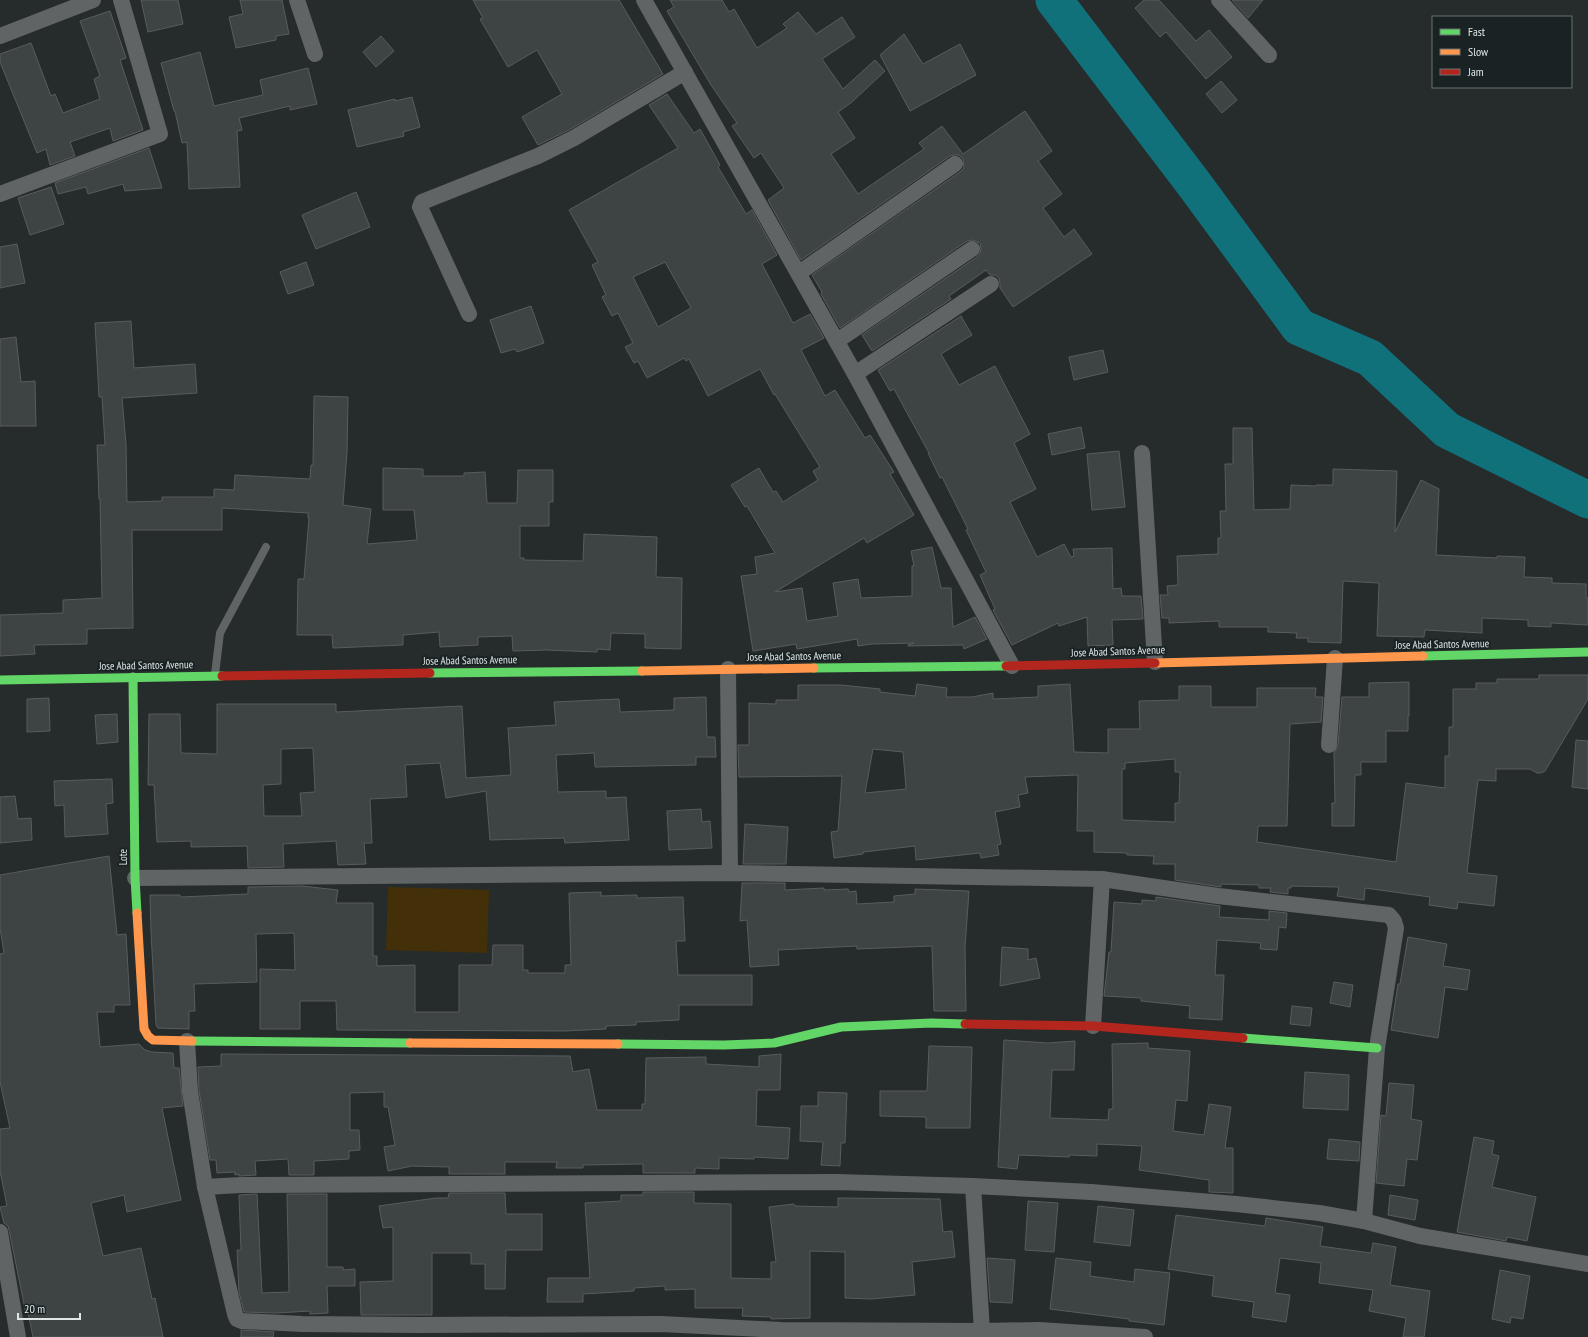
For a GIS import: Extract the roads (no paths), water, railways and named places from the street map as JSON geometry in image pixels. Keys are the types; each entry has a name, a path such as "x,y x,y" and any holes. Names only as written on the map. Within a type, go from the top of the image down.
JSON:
{"main road":[{"name":"Jose Abad Santos Avenue","path":"0,680 133,676 1012,666 1588,652"},
{"name":"Lote","path":"133,676 135,878 144,1029 148,1036 153,1040 187,1041"},
{"path":"187,1041 724,1045 774,1043 841,1027 931,1023 1093,1026 1377,1048"}],"street":[{"path":"0,36 93,0"},
{"path":"0,194 160,134 121,0"},
{"path":"297,0 315,54"},
{"path":"644,0 837,341 1012,666"},
{"path":"1219,0 1269,55"},
{"path":"469,314 420,207 422,202 538,156 574,138 685,72"},
{"path":"799,273 954,164"},
{"path":"837,341 972,249"},
{"path":"855,374 991,284"},
{"path":"1142,453 1155,662"},
{"path":"1329,745 1335,658"},
{"path":"728,669 730,873"},
{"path":"135,878 730,873 1102,879 1218,896 1389,915 1394,921 1396,928 1377,1048 1364,1221"},
{"path":"1093,1026 1102,879"},
{"path":"187,1041 190,1091 205,1187 235,1314 237,1319 242,1321 302,1324 411,1325 661,1324 781,1330 1039,1330 1145,1337"},
{"path":"205,1187 249,1185 828,1182 973,1186 1091,1192 1236,1204 1319,1213 1364,1221 1420,1236 1588,1264"},
{"path":"973,1186 982,1331"},
{"path":"0,1232 18,1337"}],"lane":[{"path":"215,675 220,633 266,547"}],"waterway":[{"path":"1054,0 1194,184 1299,327 1370,358 1447,430 1588,500"}]}
